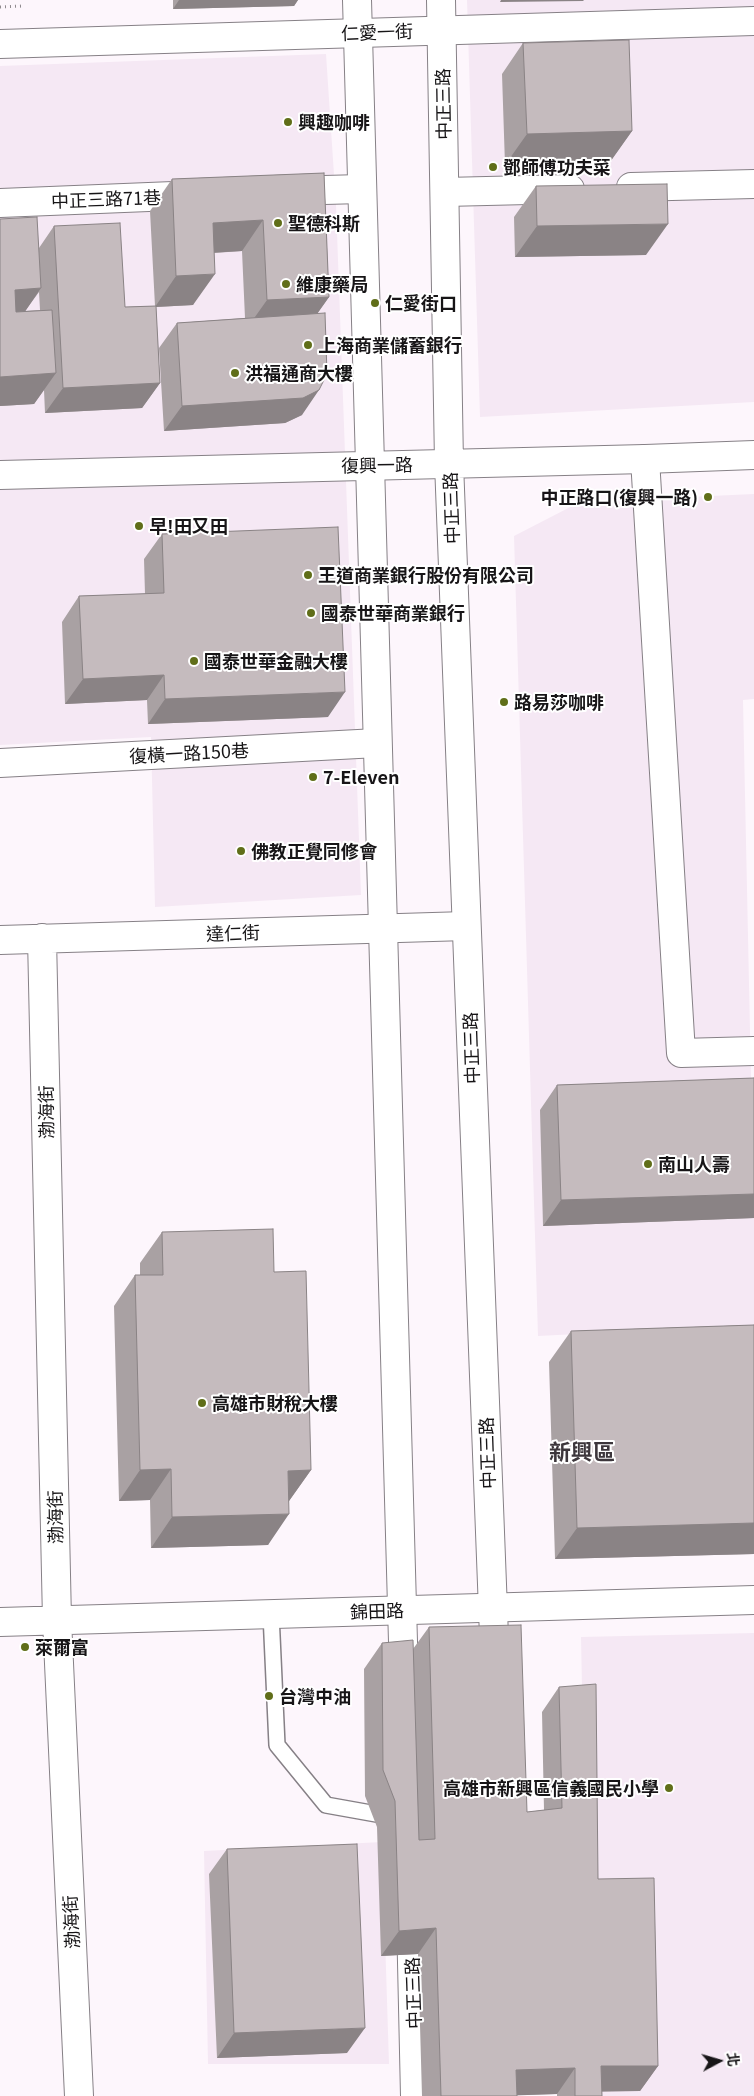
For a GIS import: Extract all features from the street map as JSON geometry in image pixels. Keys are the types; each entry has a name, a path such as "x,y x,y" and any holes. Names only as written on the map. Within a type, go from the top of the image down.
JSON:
{"street":[{"path":"357,0 405,1704"},
{"name":"中正三路","path":"440,0 449,463 496,1691"},
{"name":"仁愛一街","path":"0,44 754,21"},
{"path":"445,192 754,184"},
{"path":"260,192 362,189"},
{"name":"中正三路71巷","path":"0,203 220,194"},
{"path":"754,455 754,466"},
{"name":"復興一路","path":"0,475 754,455"},
{"path":"645,459 681,1053 754,1051"},
{"name":"復橫一路150巷","path":"0,763 377,742"},
{"name":"達仁街","path":"0,940 466,926"},
{"name":"渤海街","path":"42,938 57,1620 79,2096"},
{"name":"錦田路","path":"0,1622 754,1600"},
{"name":"中正三路","path":"410,1889 415,2096"}],"lane":[{"path":"271,1614 277,1745 326,1805 408,1820"}],"path":[{"path":"0,7 23,6"}],"shaded area":[{"path":"467,0 754,0 754,402 480,417"},
{"path":"326,54 336,205 361,895 155,907 151,737 0,745 0,66"},
{"path":"754,494 754,699 743,700 754,1220 754,1325 538,1336 514,536 580,502"},
{"name":"高雄市新興區信義國民小學","path":"754,1633 754,2096 590,2096 581,1637"},
{"path":"382,1842 389,2064 208,2064 204,1851"}],"building":[{"path":"629,40 632,131 527,134 523,43"},
{"path":"324,173 329,297 267,300 263,220 213,223 215,274 176,276 172,179"},
{"path":"667,184 668,224 537,226 536,186"},
{"path":"37,217 41,288 15,290 16,312 52,310 56,373 0,377 0,219"},
{"path":"120,223 125,307 156,306 160,383 63,388 54,226"},
{"name":"洪福通商大樓","path":"325,313 327,374 319,390 303,398 182,406 177,323"},
{"name":"國泰世華金融大樓","path":"338,527 345,692 165,699 164,675 83,679 79,596 164,593 162,534"},
{"name":"南山人壽","path":"754,1078 754,1194 561,1200 557,1085"},
{"name":"高雄市財稅大樓","path":"273,1229 274,1272 306,1271 311,1470 288,1471 289,1514 172,1517 171,1469 140,1470 135,1275 163,1275 162,1232"},
{"path":"754,1325 754,1523 577,1528 571,1331"},
{"path":"521,1625 527,1812 562,1808 559,1687 596,1684 598,1879 654,1878 658,2066 601,2066 602,2096 575,2096 575,2068 516,2070 517,2096 441,2096 436,1928 399,1931 395,1801 383,1770 382,1643 413,1640 419,1840 435,1839 429,1627"},
{"path":"357,1844 365,2028 234,2033 227,1849"}],"place":[{"name":"興趣咖啡","path":"288,122"},
{"name":"鄧師傅功夫菜","path":"493,167"},
{"name":"聖德科斯","path":"278,223"},
{"name":"維康藥局","path":"286,284"},
{"name":"仁愛街口","path":"375,303"},
{"name":"上海商業儲蓄銀行","path":"308,345"},
{"name":"洪福通商大樓","path":"235,373"},
{"name":"中正路口(復興一路)","path":"708,497"},
{"name":"早!田又田","path":"139,526"},
{"name":"王道商業銀行股份有限公司","path":"308,575"},
{"name":"國泰世華商業銀行","path":"311,613"},
{"name":"國泰世華金融大樓","path":"194,661"},
{"name":"路易莎咖啡","path":"504,702"},
{"name":"7-Eleven","path":"313,777"},
{"name":"佛教正覺同修會","path":"241,851"},
{"name":"南山人壽","path":"648,1164"},
{"name":"高雄市財稅大樓","path":"202,1403"},
{"name":"萊爾富","path":"25,1647"},
{"name":"台灣中油","path":"269,1696"},
{"name":"高雄市新興區信義國民小學","path":"669,1788"}],"district":[{"name":"新興區","path":"582,1452"}]}
